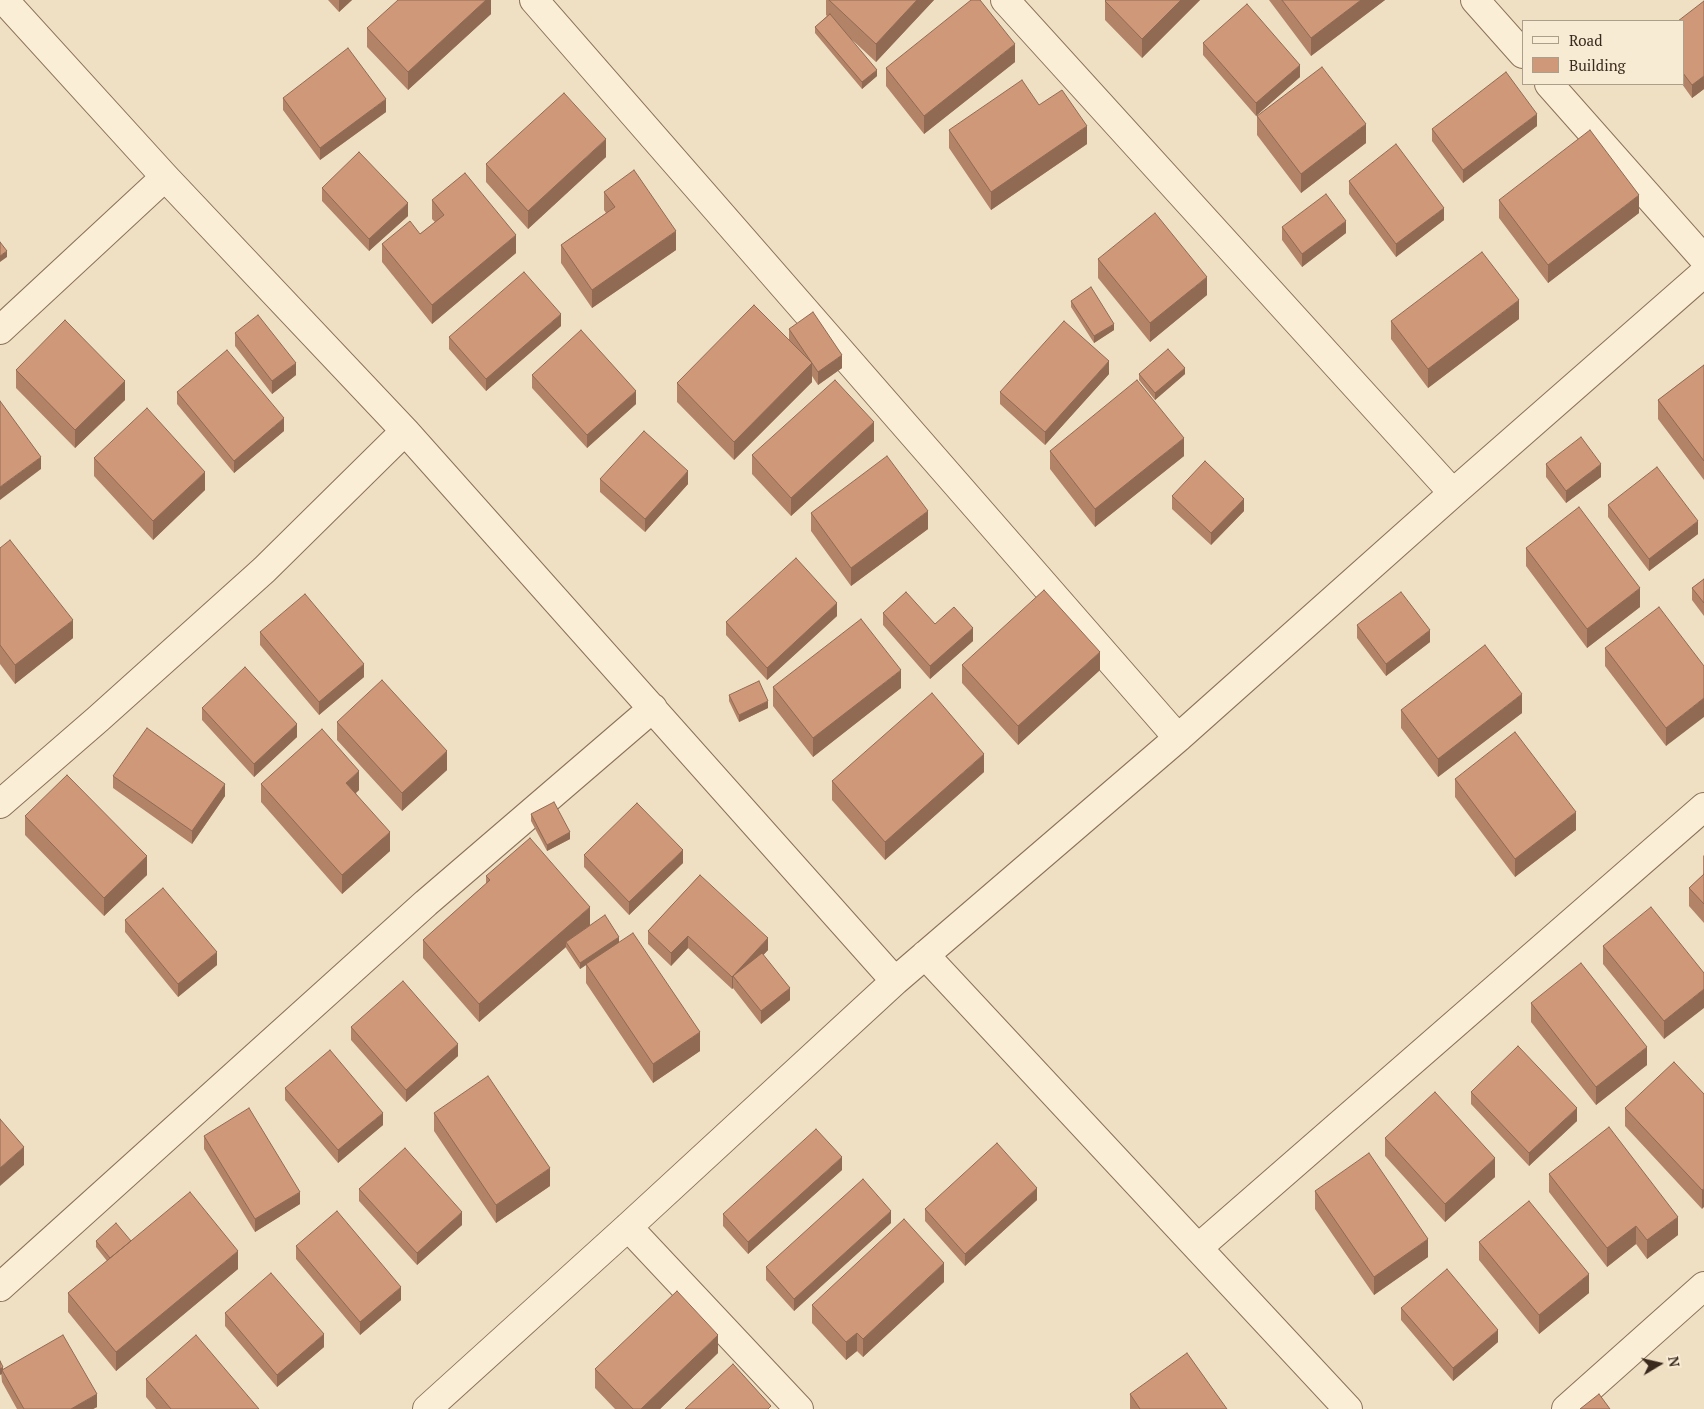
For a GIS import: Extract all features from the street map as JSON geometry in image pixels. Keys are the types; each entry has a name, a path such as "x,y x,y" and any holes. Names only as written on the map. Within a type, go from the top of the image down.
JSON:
{"street":[{"path":"4,0 165,177 405,431 895,981"},
{"path":"534,0 1178,738"},
{"path":"1005,0 1453,493"},
{"path":"1475,0 1522,53"},
{"path":"1550,85 1704,259"},
{"path":"0,330 165,177"},
{"path":"427,1409 895,981 1178,738 1704,273"},
{"path":"0,804 264,570 405,431"},
{"path":"0,1287 220,1087 426,904 653,708"},
{"path":"1198,1248 1704,807"},
{"path":"925,955 1348,1409"},
{"path":"628,1226 799,1409"},
{"path":"1566,1409 1704,1286"}],"building":[{"path":"398,0 486,0 408,72 367,28"},
{"path":"829,0 917,0 876,44"},
{"path":"971,0 980,0 1015,44 924,116 886,68"},
{"path":"1106,0 1181,0 1142,39"},
{"path":"1282,0 1361,0 1311,38"},
{"path":"1704,1 1704,76 1692,85 1684,74 1684,20 1679,20"},
{"path":"1247,4 1300,65 1256,103 1203,43"},
{"path":"830,14 877,70 862,82 815,27"},
{"path":"348,48 386,99 320,148 283,98"},
{"path":"1322,67 1366,124 1301,174 1257,116"},
{"path":"1506,72 1537,114 1463,170 1432,129"},
{"path":"1022,80 1039,105 1062,90 1087,126 991,192 949,130"},
{"path":"564,93 606,139 528,211 486,164"},
{"path":"1590,130 1639,195 1548,265 1499,200"},
{"path":"1396,144 1444,208 1396,244 1349,181"},
{"path":"359,152 408,203 369,239 322,188"},
{"path":"634,170 676,231 592,290 561,245 615,207 604,192"},
{"path":"465,173 516,235 432,305 382,244 410,221 420,234 444,215 432,200"},
{"path":"1326,194 1346,221 1302,254 1282,227"},
{"path":"1155,213 1207,277 1150,323 1098,259"},
{"path":"0,242 7,251 0,256"},
{"path":"1482,252 1519,300 1428,369 1391,321"},
{"path":"524,272 561,314 486,379 449,337"},
{"path":"1091,287 1114,324 1094,336 1071,301"},
{"path":"754,305 812,363 734,442 677,383"},
{"path":"813,312 842,355 818,372 789,329"},
{"path":"258,315 296,363 272,381 235,333"},
{"path":"65,320 125,381 75,430 16,370"},
{"path":"1064,321 1109,361 1045,432 1000,392"},
{"path":"581,330 636,391 587,435 532,375"},
{"path":"1168,349 1185,368 1155,393 1139,374"},
{"path":"227,350 284,418 234,461 177,392"},
{"path":"1704,365 1704,461 1658,400"},
{"path":"835,380 874,422 791,498 752,455"},
{"path":"1137,380 1184,438 1095,509 1050,451"},
{"path":"0,401 41,457 0,487"},
{"path":"147,408 205,472 153,521 94,458"},
{"path":"644,431 688,471 645,519 600,479"},
{"path":"1581,437 1601,464 1566,491 1546,464"},
{"path":"887,456 928,511 851,568 811,513"},
{"path":"1205,461 1244,499 1211,533 1172,496"},
{"path":"1657,467 1698,521 1649,559 1608,505"},
{"path":"1579,507 1640,588 1587,629 1526,548"},
{"path":"10,540 73,620 15,665 0,645 0,548"},
{"path":"796,558 837,603 767,668 726,622"},
{"path":"1704,579 1704,603 1692,588"},
{"path":"1044,590 1100,652 1018,726 962,665"},
{"path":"906,592 935,624 954,607 973,628 930,666 883,613"},
{"path":"1401,592 1430,630 1386,664 1357,625"},
{"path":"305,594 364,664 319,702 260,632"},
{"path":"1659,607 1704,666 1704,698 1666,728 1605,648"},
{"path":"861,619 901,670 813,738 773,687"},
{"path":"1485,645 1522,694 1438,759 1401,710"},
{"path":"245,667 297,724 254,764 202,708"},
{"path":"382,680 447,751 402,793 337,722"},
{"path":"759,681 768,701 739,715 729,695"},
{"path":"932,693 984,754 885,842 832,781"},
{"path":"147,728 225,784 192,831 113,776"},
{"path":"322,729 359,771 346,783 390,832 342,875 261,784"},
{"path":"1515,732 1576,812 1515,859 1455,779"},
{"path":"67,775 147,856 104,898 25,816"},
{"path":"554,802 570,832 547,845 531,814"},
{"path":"637,803 683,850 629,902 584,855"},
{"path":"530,838 590,907 479,1004 423,940 490,880 486,876"},
{"path":"1704,874 1704,904 1689,888"},
{"path":"700,875 768,938 732,977 688,936 671,953 648,931"},
{"path":"163,888 217,952 178,984 125,920"},
{"path":"1651,907 1704,973 1704,989 1664,1021 1603,946"},
{"path":"605,915 619,937 580,963 566,942"},
{"path":"633,933 700,1032 653,1064 586,964"},
{"path":"762,953 790,988 761,1011 733,976"},
{"path":"1581,963 1647,1047 1596,1087 1531,1003"},
{"path":"403,981 458,1044 406,1090 351,1027"},
{"path":"1518,1046 1577,1108 1529,1153 1471,1092"},
{"path":"330,1050 383,1113 338,1150 285,1088"},
{"path":"1674,1062 1704,1094 1704,1189 1702,1190 1625,1108"},
{"path":"488,1076 550,1168 496,1205 434,1113"},
{"path":"1435,1092 1495,1158 1445,1204 1385,1138"},
{"path":"249,1108 300,1192 255,1219 204,1136"},
{"path":"0,1119 24,1147 0,1168"},
{"path":"1609,1127 1678,1217 1647,1240 1636,1226 1607,1248 1549,1174"},
{"path":"816,1129 842,1157 748,1242 723,1214"},
{"path":"997,1143 1037,1188 965,1254 925,1209"},
{"path":"405,1148 462,1212 417,1253 359,1189"},
{"path":"1369,1153 1428,1239 1374,1277 1315,1191"},
{"path":"863,1179 891,1211 794,1299 766,1267"},
{"path":"190,1192 238,1251 116,1352 68,1293"},
{"path":"1529,1201 1589,1274 1539,1315 1479,1242"},
{"path":"337,1211 401,1287 360,1322 296,1246"},
{"path":"904,1219 944,1263 863,1339 857,1333 846,1342 812,1305"},
{"path":"116,1223 131,1241 110,1258 96,1241"},
{"path":"1447,1269 1498,1330 1453,1368 1401,1308"},
{"path":"271,1273 324,1334 277,1375 225,1313"},
{"path":"677,1291 718,1335 641,1409 633,1409 595,1369"},
{"path":"63,1335 97,1394 71,1409 24,1409 2,1370"},
{"path":"196,1335 259,1409 171,1409 146,1379"},
{"path":"1187,1353 1227,1409 1140,1409 1130,1394"},
{"path":"733,1364 771,1406 768,1409 685,1409"},
{"path":"1599,1394 1610,1409 1580,1409"}]}
